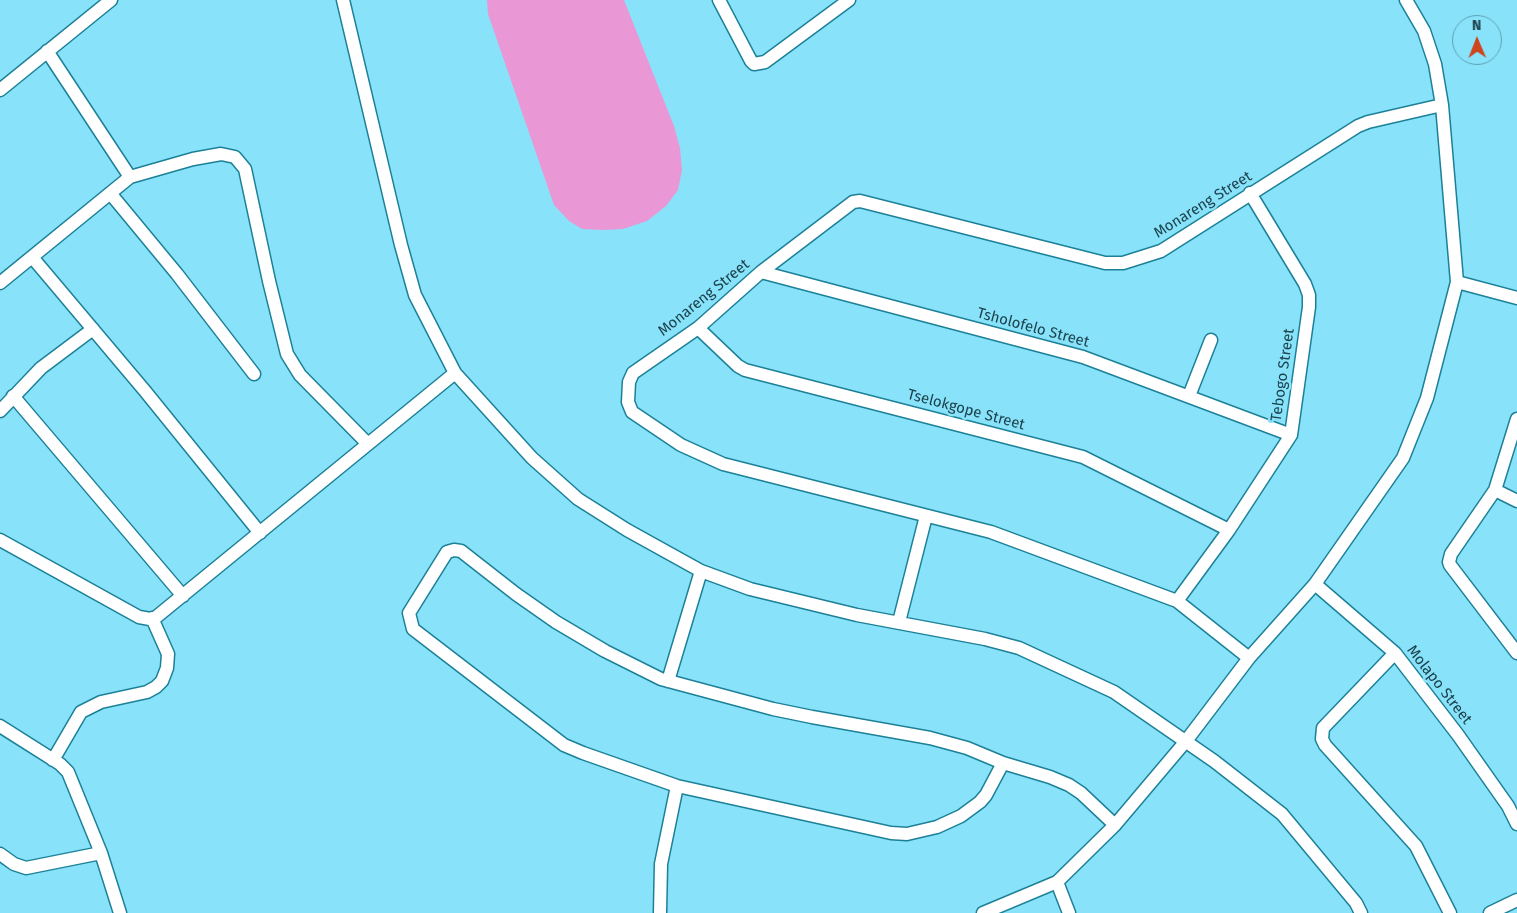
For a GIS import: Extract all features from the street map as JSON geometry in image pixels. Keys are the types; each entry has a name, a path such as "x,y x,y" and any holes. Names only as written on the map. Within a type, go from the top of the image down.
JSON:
{"street":[{"path":"0,90 110,0"},
{"path":"343,0 400,245 415,295 455,373 532,458 578,499 627,530 701,571 750,589 857,616 899,622 985,639 1019,648 1114,692 1214,761 1282,814 1356,903 1361,913"},
{"path":"719,0 754,64 765,62 849,0"},
{"path":"982,913 1057,882 1115,825 1186,741 1249,658 1315,584 1406,453 1427,398 1457,282 1442,105 1435,64 1424,30 1406,0"},
{"path":"47,51 130,177"},
{"name":"Monareng Street","path":"1249,658 1177,601 991,532 723,464 681,445 632,412 627,393 633,374 698,328 761,272 853,202 860,201 1113,264 1123,263 1161,251 1358,126 1442,105"},
{"path":"0,283 130,177 221,154 234,157 245,169 269,281 288,354 300,375 368,444"},
{"path":"110,193 177,274 254,374"},
{"name":"Tebogo Street","path":"1177,601 1229,530 1291,435 1310,307 1309,295 1305,284 1250,194"},
{"path":"32,257 260,533"},
{"name":"Tsholofelo Street","path":"761,272 1083,357 1291,435"},
{"path":"1457,282 1517,298"},
{"name":"Tselokgope Street","path":"698,328 738,366 745,370 1083,458 1229,530"},
{"path":"0,411 41,368 93,329"},
{"path":"1189,396 1211,340"},
{"path":"0,540 139,617 152,618 159,616 455,373"},
{"path":"13,396 183,596"},
{"path":"1517,420 1495,490 1451,554 1449,563 1517,653"},
{"path":"1495,490 1517,502"},
{"path":"899,622 926,516"},
{"path":"1003,763 986,795 980,802 961,816 937,827 907,834 891,833 677,786 583,753 564,744 413,629 409,613 447,552 460,550 516,594 556,622 605,651 668,681 796,714 930,738 967,748 1003,763 1050,777 1069,785 1081,793 1115,825"},
{"path":"668,681 701,571"},
{"name":"Molapo Street","path":"1315,584 1395,653 1458,735 1508,806 1517,824"},
{"path":"53,760 81,712 101,702 152,690 162,681 167,668 168,654 152,618"},
{"path":"1395,653 1324,728 1322,739 1325,745 1416,846 1450,913"},
{"path":"0,726 60,764 68,772 101,853 120,913"},
{"path":"660,913 661,864 677,786"},
{"path":"0,854 14,864 26,868 101,853"},
{"path":"1057,882 1068,913"},
{"path":"1490,913 1517,900"}],"shaded area":[{"path":"487,0 624,0 674,126 680,148 682,170 678,190 666,206 647,221 623,229 603,230 582,229 569,221 554,205 488,14"}]}
